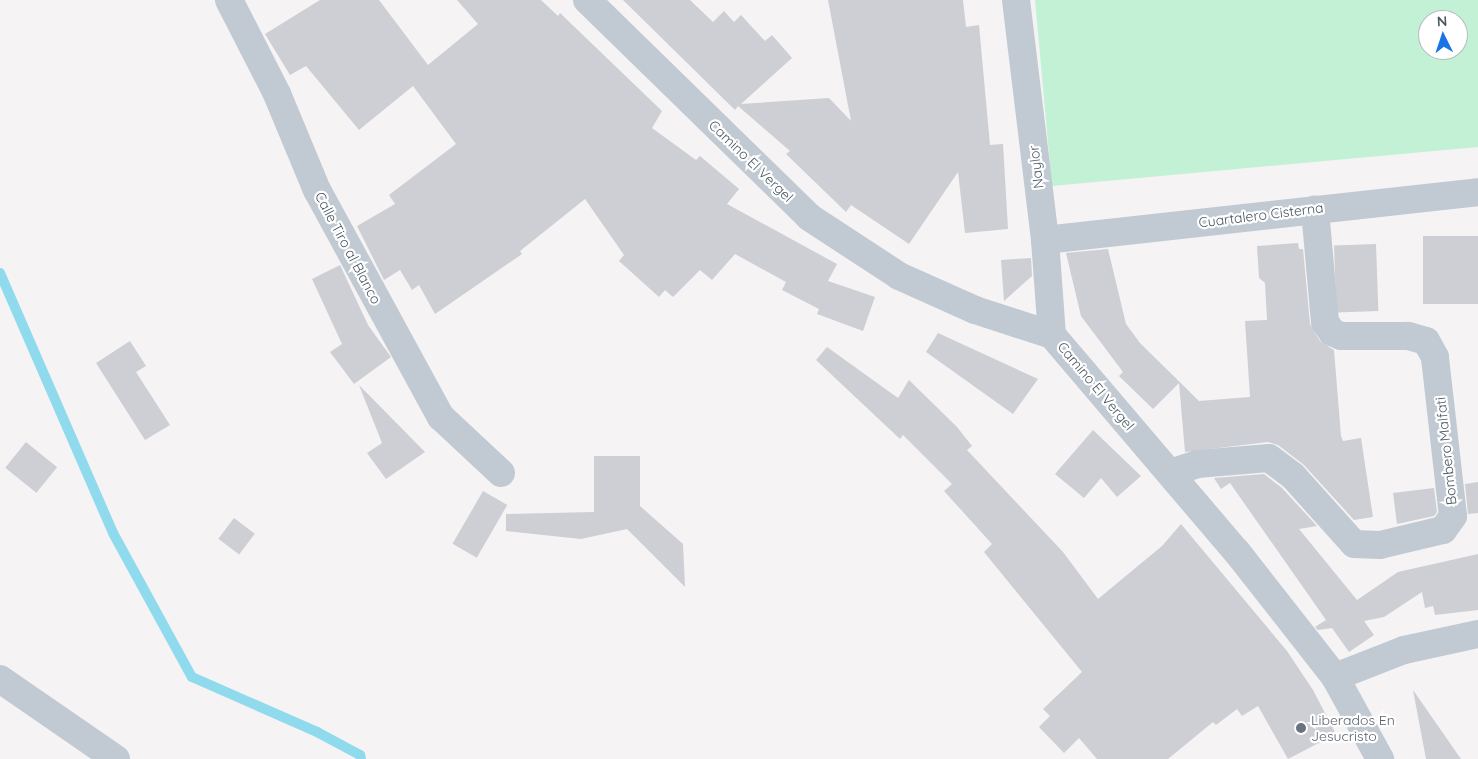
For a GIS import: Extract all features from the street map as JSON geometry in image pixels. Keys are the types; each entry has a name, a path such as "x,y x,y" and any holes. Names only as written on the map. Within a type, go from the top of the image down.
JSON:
{"street":[{"name":"Calle Tiro al Blanco","path":"229,0 277,94 317,190 441,417 502,473"},
{"name":"Camino El Vergel","path":"587,0 809,217 899,276 975,310 1052,334 1238,552 1335,677 1380,759"},
{"name":"Naylor","path":"1016,0 1045,240 1052,334"},
{"name":"Cuartalero Cisterna","path":"1045,240 1478,192"},
{"name":"Bombero Malfati","path":"1170,473 1197,464 1269,458 1293,476 1354,544 1380,545 1442,530 1453,516 1435,357 1426,341 1408,336 1341,336 1332,332 1325,322 1315,209"},
{"path":"1335,677 1404,650 1478,634"},
{"path":"0,679 116,759"}],"green space":[{"path":"1035,0 1478,0 1478,147 1052,186"}],"building":[{"path":"320,0 379,0 428,65 478,24 457,0 541,0 558,16 560,13 662,111 652,128 696,160 700,156 739,189 727,204 837,264 828,281 875,297 863,331 817,314 819,309 782,290 786,282 735,254 712,280 700,270 673,297 665,290 659,297 619,261 624,255 585,199 520,251 522,254 435,314 419,285 412,290 400,270 384,280 357,226 395,204 389,195 456,144 413,86 359,130 306,66 290,75 265,34"},
{"path":"623,0 690,0 713,22 724,11 734,22 741,15 765,41 772,35 792,58 741,104 829,98 851,121 828,0 963,0 966,27 979,25 990,145 1003,144 1008,229 965,233 958,172 909,244 851,205 846,212 786,154 790,151 738,106 735,110"},
{"path":"1423,236 1478,236 1478,304 1423,304"},
{"path":"1298,243 1299,249 1303,249 1310,324 1320,341 1334,350 1341,436 1343,441 1361,438 1373,517 1354,520 1304,465 1278,445 1268,442 1185,452 1179,383 1153,409 1119,376 1123,372 1081,316 1066,253 1108,249 1126,324 1140,343 1199,401 1250,397 1245,321 1267,320 1265,283 1259,278 1257,246"},
{"path":"1376,244 1378,311 1336,312 1334,245"},
{"path":"1031,258 1032,276 1004,301 1001,260"},
{"path":"340,265 368,325 391,357 354,384 330,352 342,344 312,279"},
{"path":"938,333 1038,379 1013,414 926,352"},
{"path":"130,341 146,366 136,372 170,425 145,440 96,363"},
{"path":"827,347 898,398 909,380 957,427 972,446 967,450 1063,552 1098,599 1162,546 1181,524 1287,651 1313,690 1336,734 1288,759 1258,706 1242,716 1237,709 1216,725 1213,722 1168,759 1097,759 1079,738 1064,753 1039,727 1050,716 1043,709 1082,672 984,552 992,544 944,491 952,484 903,435 900,439 816,360"},
{"path":"359,385 425,452 386,479 367,453 382,443"},
{"path":"1093,430 1141,476 1117,497 1101,478 1084,498 1055,474"},
{"path":"26,442 57,467 36,493 5,468"},
{"path":"594,456 640,456 640,506 683,544 685,587 627,529 581,539 506,531 506,514 594,512"},
{"path":"1264,474 1282,488 1317,526 1299,529 1357,600 1398,572 1478,554 1478,610 1435,615 1433,606 1425,608 1422,592 1384,617 1364,621 1374,635 1349,652 1332,628 1318,630 1315,627 1326,620 1230,483 1221,489 1214,478"},
{"path":"1478,482 1478,513 1468,514 1465,484"},
{"path":"1434,488 1437,512 1434,516 1397,524 1393,493"},
{"path":"483,491 507,505 477,558 452,544"},
{"path":"234,518 255,534 239,554 218,539"},
{"path":"1413,690 1461,759 1426,759"}],"waterway":[{"path":"0,273 113,533 192,677 317,732 360,755 361,759"}],"place":[{"name":"Liberados En Jesucristo","path":"1301,728"}]}
